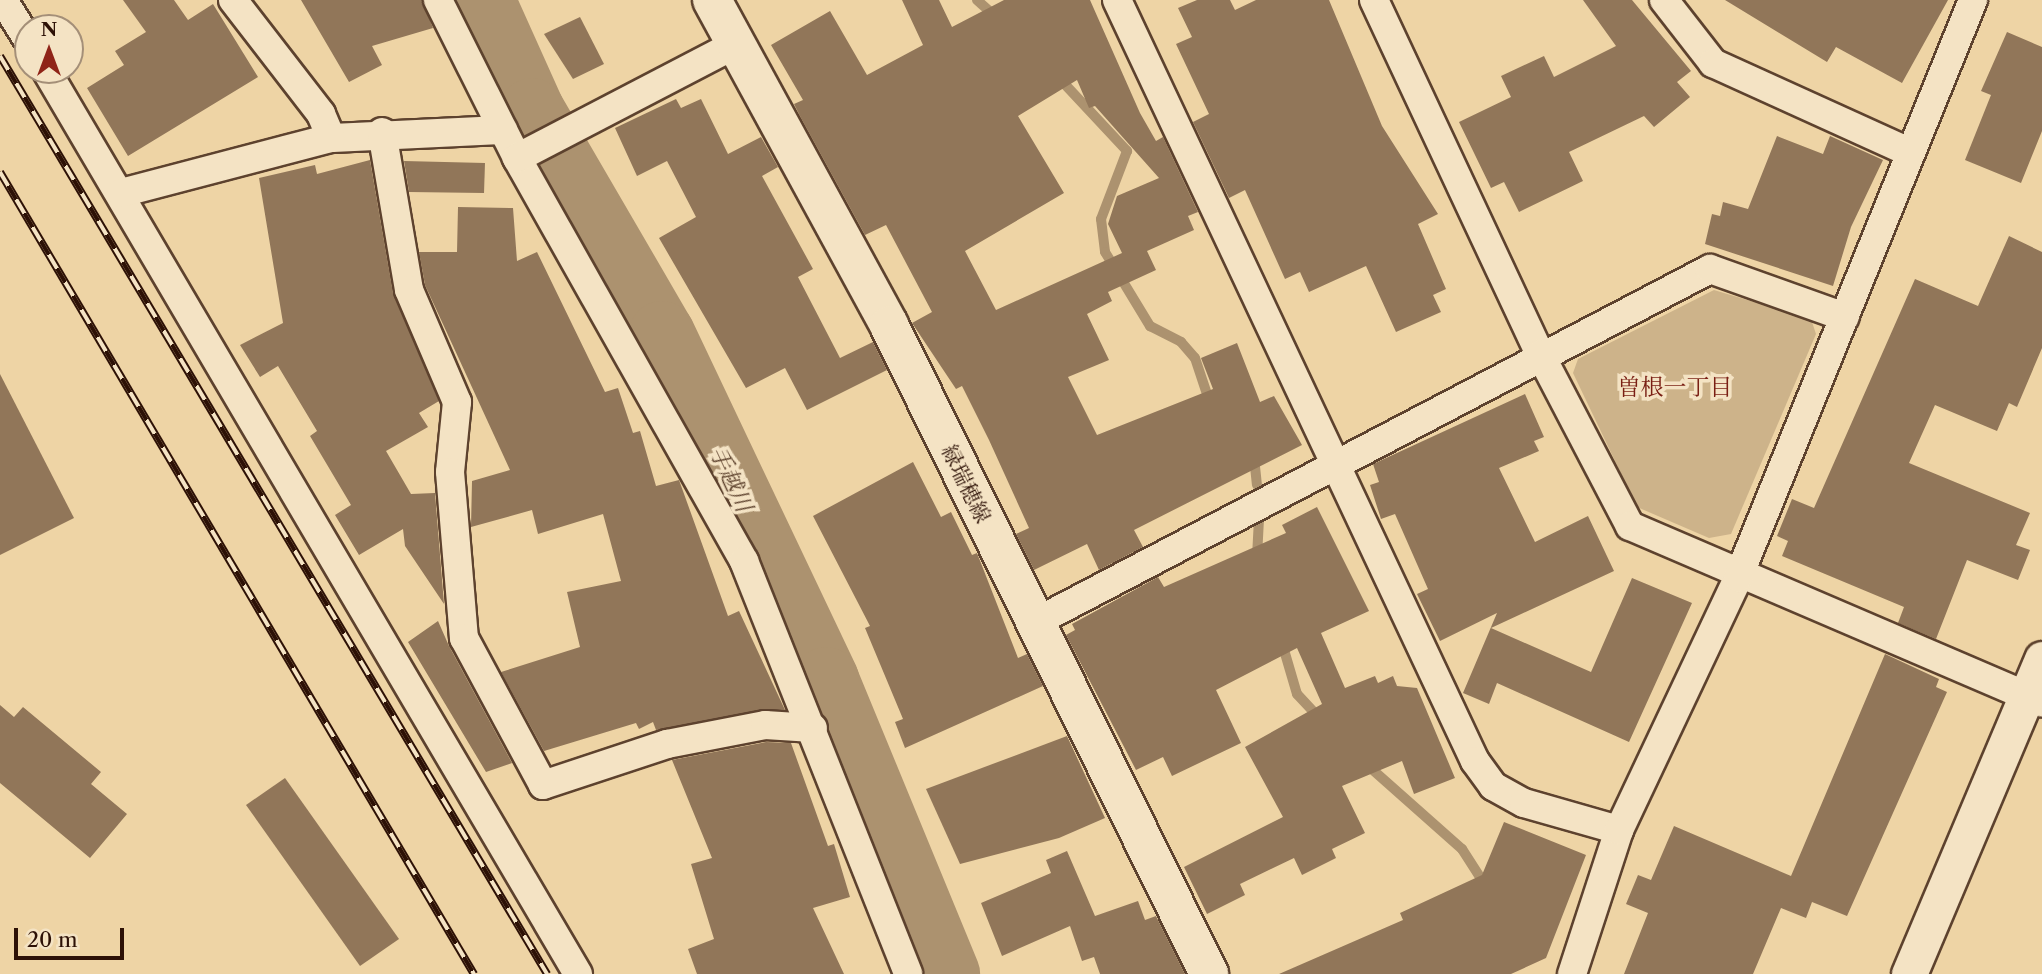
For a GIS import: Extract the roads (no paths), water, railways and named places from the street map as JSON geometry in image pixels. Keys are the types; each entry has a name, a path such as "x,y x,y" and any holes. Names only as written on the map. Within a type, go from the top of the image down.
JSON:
{"main road":[{"name":"緑瑞穂線","path":"712,0 889,324 1209,974"}],"street":[{"path":"4,0 14,17"},
{"path":"233,0 321,114 331,138"},
{"path":"438,0 503,130 522,154 744,561 813,728 908,974"},
{"path":"1116,0 1475,761 1493,786 1524,803 1619,830"},
{"path":"1374,0 1540,354 1630,526 1738,578 1883,632 2034,700"},
{"path":"1664,0 1713,63 1911,153"},
{"path":"1572,974 1619,830 1738,578 1973,0"},
{"path":"522,154 573,124 736,44"},
{"path":"55,84 578,974"},
{"path":"121,193 331,138 382,132 503,130"},
{"path":"382,132 409,290 457,402 450,472 464,638 543,785 667,744 765,725 813,728"},
{"path":"1034,623 1337,466 1540,354 1710,269 1845,317"},
{"path":"1909,974 2034,700 2042,659"}],"waterway":[{"name":"手越川","path":"482,0 532,111 662,334 826,680 947,974"},
{"path":"977,0 997,18"},
{"path":"1059,78 1127,151 1101,219 1105,252 1150,326 1181,342 1195,358 1210,403"},
{"path":"1254,457 1257,485"},
{"path":"1257,557 1259,521"},
{"path":"1282,643 1297,694 1321,720"},
{"path":"1365,763 1462,849 1487,888"}],"railway":[{"path":"0,56 547,974"},
{"path":"0,172 474,974"}],"district":[{"name":"曽根一丁目","path":"1675,387"}]}
